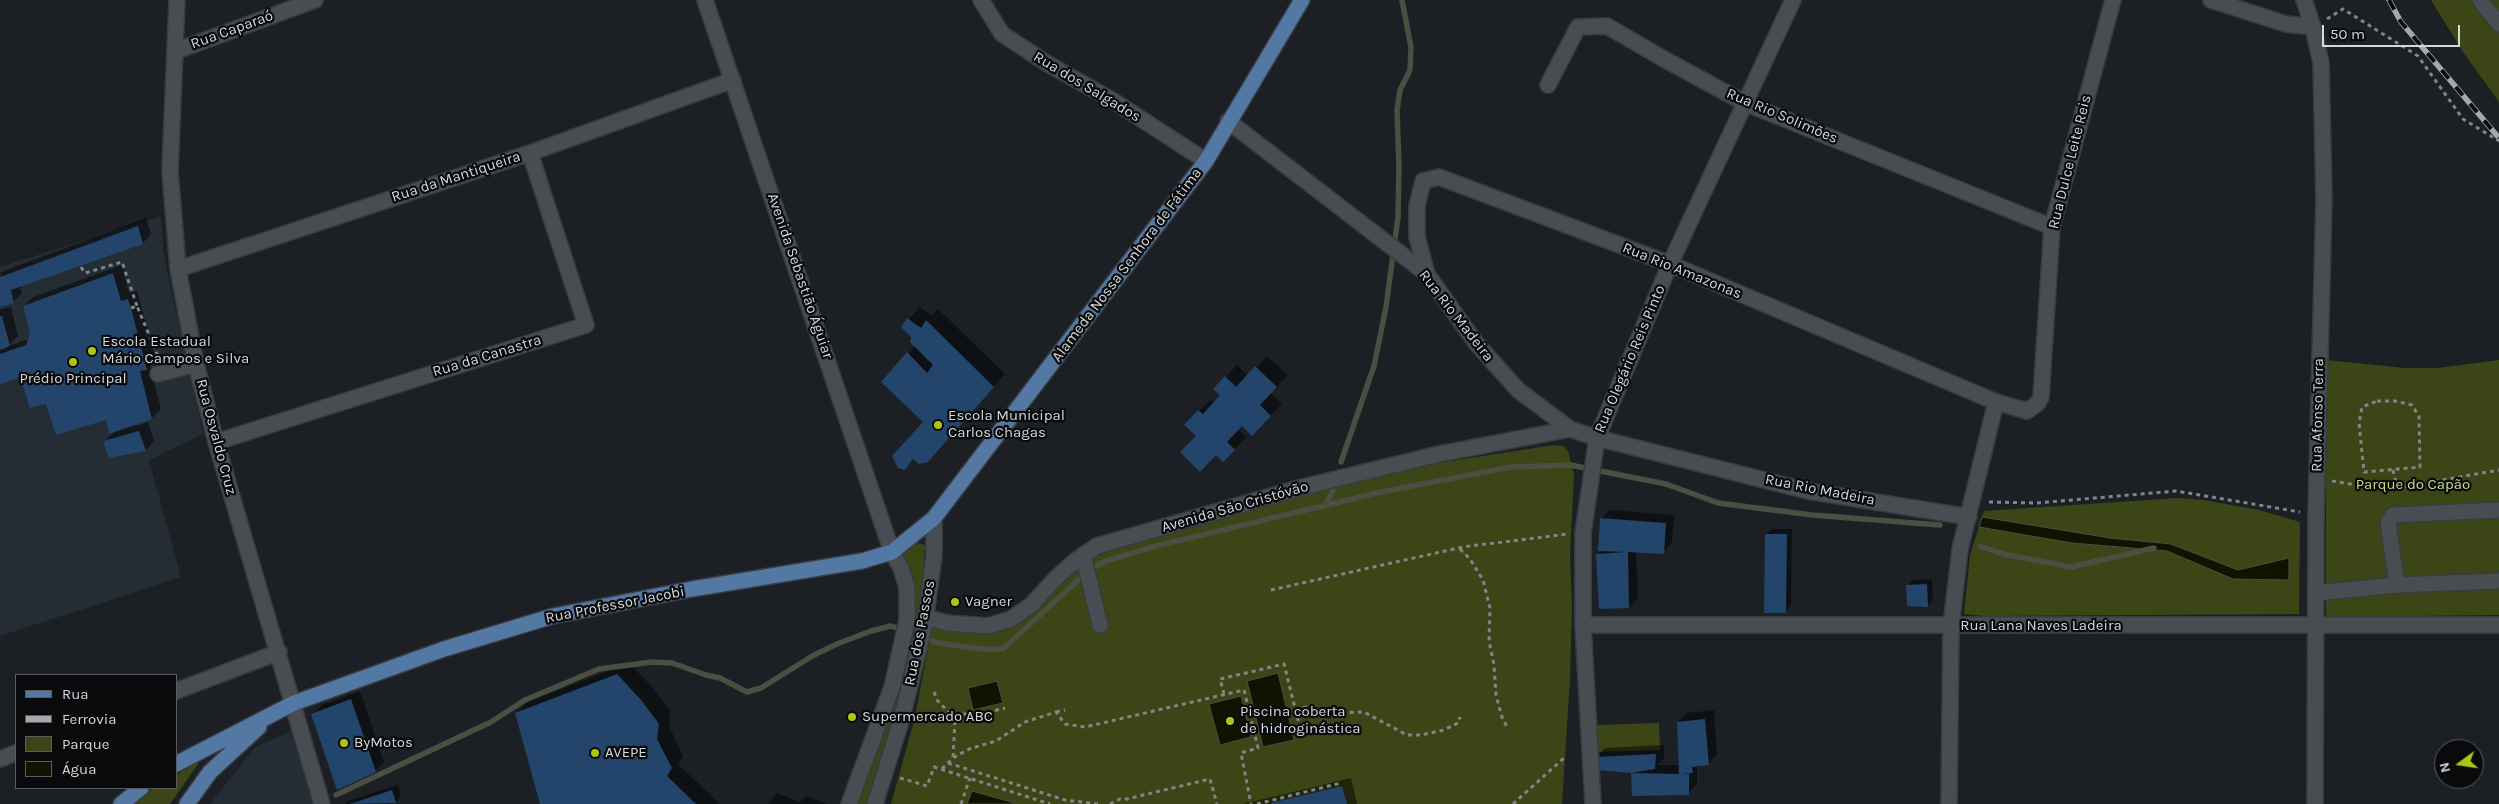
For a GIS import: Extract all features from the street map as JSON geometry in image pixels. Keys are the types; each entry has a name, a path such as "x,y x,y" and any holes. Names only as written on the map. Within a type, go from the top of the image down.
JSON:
{"main road":[{"name":"Alameda Nossa Senhora de Fátima","path":"934,518 1206,161 1228,121 1302,0"},
{"name":"Rua Professor Jacobi","path":"277,712 294,703 444,649 553,616 692,589 862,561 892,552 934,518"},
{"path":"178,763 277,712"},
{"path":"187,804 210,772 277,712"},
{"path":"121,804 140,789"}],"street":[{"name":"Rua Osvaldo Cruz","path":"176,0 176,50 170,171 178,269 191,365 294,703 322,804"},
{"name":"Rua Caparaó","path":"176,50 315,0"},
{"name":"Avenida Sebastião Águiar","path":"705,0 892,552"},
{"name":"Rua dos Salgados","path":"981,0 1002,34 1048,64 1112,100 1206,161"},
{"name":"Rua Olegário Reis Pinto","path":"1593,804 1582,625 1583,533 1597,438 1670,264 1792,0"},
{"name":"Rua Dulce Leite Reis","path":"2027,411 2037,404 2041,397 2052,227 2113,0"},
{"path":"2210,0 2286,24 2313,27"},
{"name":"Rua Afonso Terra","path":"2304,0 2313,27 2321,63 2324,199 2316,515 2315,804"},
{"path":"2480,0 2499,24"},
{"name":"Rua Rio Solimões","path":"1548,85 1578,27 1607,26 1745,103 2052,227"},
{"name":"Rua da Mantiqueira","path":"178,269 530,153 733,80"},
{"name":"Rua Rio Madeira","path":"1228,121 1427,274 1476,343 1518,390 1570,429 1597,438 1808,491 1970,517"},
{"name":"Rua da Canastra","path":"216,442 586,325 530,153"},
{"name":"Rua Rio Amazonas","path":"1427,274 1417,237 1417,206 1423,181 1439,177 1670,264 1996,402 2027,411"},
{"path":"158,374 191,365"},
{"path":"1948,804 1951,626 1960,550 1970,517 1996,402"},
{"name":"Avenida São Cristóvão","path":"925,622 988,626 1010,619 1031,605 1055,579 1083,555 1106,543 1303,487 1439,454 1570,429"},
{"path":"2397,585 2388,523 2392,515 2499,510"},
{"name":"Rua dos Passos","path":"875,804 901,721 925,622 934,556 934,518"},
{"name":"Rua dos Passos","path":"849,804 892,687 907,621 907,588 892,552"},
{"path":"1083,555 1100,625"},
{"path":"2316,593 2397,585 2499,581"},
{"name":"Rua Lana Naves Ladeira","path":"1582,625 2499,625"},
{"path":"178,690 278,652"},
{"path":"0,759 15,753"}],"path":[{"path":"2313,27 2344,9 2418,56 2463,119 2499,141"},
{"path":"81,267 85,272 122,262 137,306 157,354 191,365"},
{"path":"131,308 137,306"},
{"path":"2377,401 2395,401 2412,405 2419,416 2420,467 2393,470 2364,472 2361,457 2360,415 2362,407 2377,401"},
{"path":"2393,470 2397,488"},
{"path":"2317,479 2382,489 2499,470"},
{"path":"1973,502 2037,503 2176,490 2316,515"},
{"path":"1271,590 1459,548 1572,534"},
{"path":"1459,548 1470,559 1483,580 1490,608 1489,641 1494,665 1496,695 1502,717 1508,729"},
{"path":"1224,694 1220,679 1284,664 1302,740"},
{"path":"1056,712 1065,724 1084,727 1244,690 1258,748 1241,753 1251,804"},
{"path":"934,692 937,700 955,719 953,758"},
{"path":"1296,710 1306,707 1327,713 1364,712 1408,736 1444,730 1458,723 1460,717"},
{"path":"955,719 963,714 981,714 1005,708"},
{"path":"942,769 953,758 969,749 996,741 1025,722 1065,710"},
{"path":"1513,804 1564,758"},
{"path":"948,763 1065,800 1098,804"},
{"path":"900,778 927,786 934,767 1050,804"},
{"path":"961,804 970,778"},
{"path":"1110,804 1120,799 1127,799 1210,779 1217,804"},
{"path":"1257,804 1341,784"}],"shaded area":[{"name":"Escola Estadual Mário Campos e Silva","path":"161,216 164,256 203,434 149,460 181,577 0,636 0,267"},
{"path":"295,730 315,804 210,804 255,747"}],"green space":[{"path":"2431,0 2499,0 2499,102 2463,52"},
{"name":"Parque do Capão","path":"2326,360 2405,368 2438,368 2499,360 2499,615 2326,617"},
{"path":"1554,445 1563,446 1568,451 1574,475 1570,553 1572,608 1570,679 1562,804 891,804 914,721 933,623 981,634 996,633 1008,629 1031,615 1053,591 1093,558 1122,546 1316,489 1438,463"},
{"path":"2177,498 2204,500 2259,510 2300,522 2299,614 1984,616 1964,614 1970,555 1984,511"},
{"path":"914,542 925,545 920,621 872,804 851,804 909,618 899,555"},
{"path":"1659,723 1660,750 1598,752 1597,725"},
{"path":"201,760 170,804 127,804 152,789 178,789 178,774"}],"water":[{"path":"1982,517 2110,538 2171,544 2238,570 2289,558 2289,580 2233,579 2167,551 2072,543 1979,527"},
{"path":"1278,673 1294,740 1263,747 1247,681"},
{"path":"997,681 1003,703 973,710 968,688"},
{"name":"Piscina coberta de hidroginástica","path":"1241,696 1251,737 1220,745 1209,704"},
{"path":"972,791 1018,804 967,804"}],"building":[{"path":"138,226 143,244 11,290 14,303 0,307 0,277"},
{"name":"Prédio Principal","path":"113,273 121,301 128,299 131,308 147,370 140,371 152,419 109,434 106,420 56,435 46,404 30,408 22,384 28,382 29,374 0,384 0,354 26,345 30,333 23,306"},
{"path":"0,316 2,316 10,346 0,350"},
{"path":"907,318 921,328 926,320 994,387 928,462 919,464 913,459 905,470 898,468 892,456 923,422 881,382 907,352 927,373 933,365 910,342 911,337 901,327"},
{"path":"1255,366 1277,387 1260,405 1271,416 1252,436 1242,426 1227,442 1235,450 1223,462 1216,455 1200,472 1180,452 1196,436 1184,425 1198,410 1203,414 1220,395 1213,389 1225,376 1236,387"},
{"path":"139,431 146,451 109,458 103,441"},
{"path":"1600,518 1666,523 1664,554 1628,552 1629,608 1599,609 1596,554 1626,552 1598,551"},
{"path":"1765,534 1787,534 1786,613 1764,613"},
{"path":"1927,584 1928,607 1907,606 1906,585"},
{"name":"AVEPE","path":"617,674 642,701 659,724 657,739 672,768 667,776 696,804 540,804 515,713"},
{"name":"ByMotos","path":"351,699 376,772 337,790 311,714"},
{"path":"1705,719 1709,765 1692,767 1693,773 1682,774 1689,774 1689,795 1632,796 1631,773 1679,774 1677,722"},
{"path":"1656,754 1655,769 1631,773 1596,770 1595,757"},
{"path":"1342,786 1347,804 1271,804 1271,803"},
{"path":"392,790 396,803 350,804"}],"waterway":[{"path":"1341,462 1374,366 1386,307 1398,217 1397,110 1400,90 1410,70 1411,47 1402,0"},
{"path":"336,795 491,722 525,700 599,669 652,662 672,663 720,678 747,692 761,688 814,655 837,644 871,631 891,626 938,643 982,649 1003,649 1089,570 1106,561 1156,546 1381,492 1511,467 1570,465 1666,484 1718,503 1812,515 1940,525"},
{"path":"1326,505 1333,490"},
{"path":"1980,546 2003,554 2071,567 2154,548"}],"railway":[{"path":"2389,0 2401,22 2499,138"}],"place":[{"name":"Escola Estadual Mário Campos e Silva","path":"92,351"},
{"name":"Prédio Principal","path":"73,362"},
{"name":"Escola Municipal Carlos Chagas","path":"938,425"},
{"name":"Vagner","path":"955,602"},
{"name":"Supermercado ABC","path":"852,717"},
{"name":"Piscina coberta de hidroginástica","path":"1230,721"},
{"name":"ByMotos","path":"344,743"},
{"name":"AVEPE","path":"595,753"}]}
